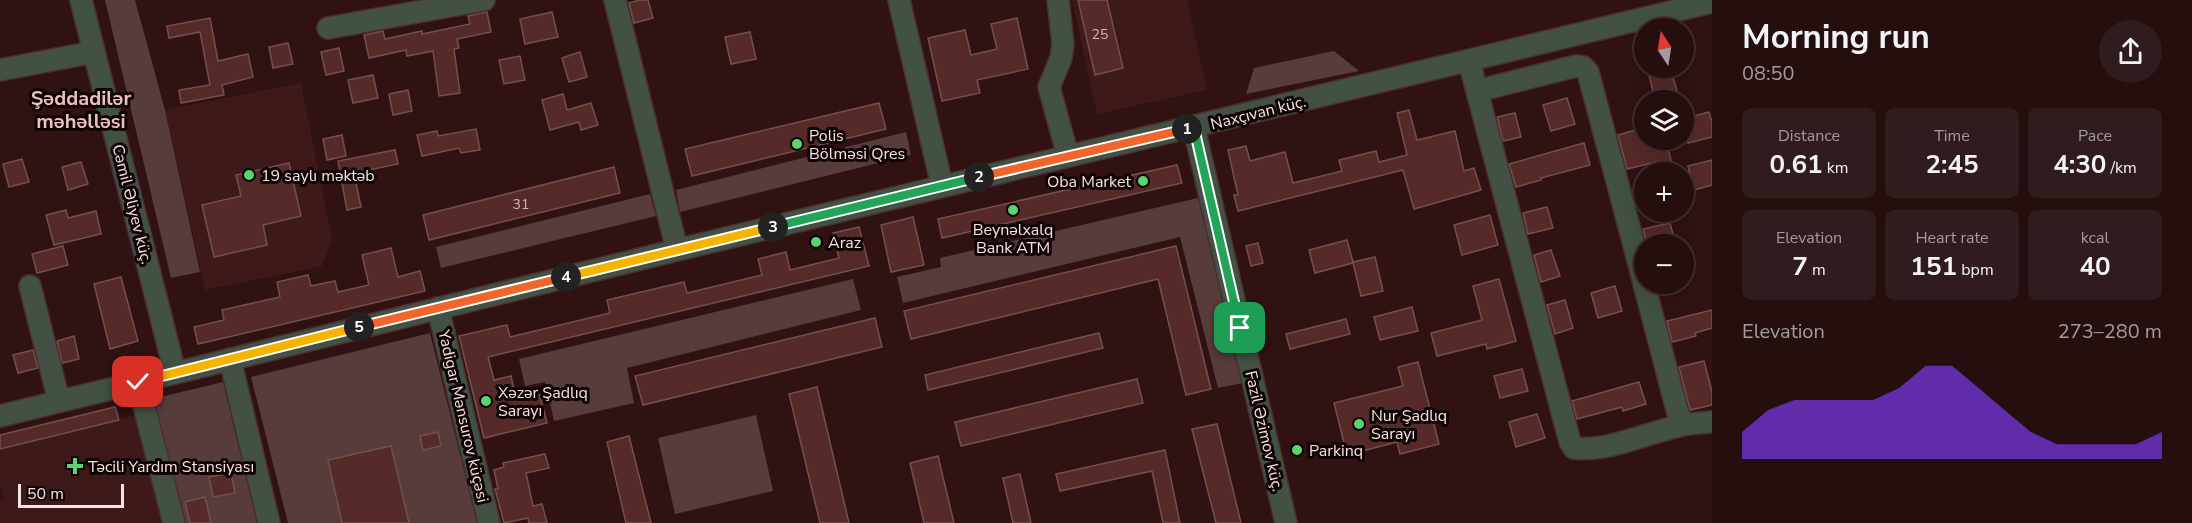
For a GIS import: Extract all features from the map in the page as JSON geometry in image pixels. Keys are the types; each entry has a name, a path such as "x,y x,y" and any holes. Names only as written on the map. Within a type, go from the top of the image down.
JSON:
{"street":[{"name":"Cəmil Əliyev küç.","path":"81,0 176,373"},
{"path":"328,28 484,0"},
{"path":"615,0 677,250"},
{"path":"899,0 942,186"},
{"path":"1058,0 1063,44 1049,87 1068,156"},
{"name":"Naxçıvan küç.","path":"0,416 677,250 1194,128 1712,2"},
{"path":"0,70 94,52"},
{"path":"1469,61 1570,442 1574,448 1586,449 1603,446 1682,425 1712,422"},
{"path":"1477,91 1576,66 1583,67 1588,72 1634,245"},
{"name":"Fazil Əzimov küç.","path":"1194,128 1286,523"},
{"path":"30,285 59,401"},
{"path":"1647,294 1682,425"},
{"name":"Yadigar Mənsurov küçəsi","path":"438,308 489,523"},
{"path":"230,359 269,523"},
{"path":"138,382 174,523"}],"shaded area":[{"path":"105,0 135,0 165,110 200,272 171,278"},
{"path":"1072,0 1187,0 1207,90 1097,114"},
{"path":"1334,51 1359,71 1246,94 1254,68"},
{"name":"19 saylı məktəb","path":"301,83 332,240 322,266 205,290 165,110"},
{"path":"906,132 911,155 680,212 676,190"},
{"path":"650,194 656,216 441,268 436,247"},
{"path":"1198,198 1243,383 1218,388 1180,237 903,303 897,277 941,267 940,258"},
{"path":"853,279 861,310 627,368 634,403 554,421 545,382 525,386 519,359"},
{"path":"430,333 477,523 288,523 251,377"},
{"path":"223,382 257,523 183,523 152,399"},
{"name":"Təcili Yardım Stansiyası","path":"137,415 164,523 0,523 0,501 4,499 0,484 0,449"},
{"path":"756,415 773,491 675,514 658,438"}],"building":[{"path":"648,0 653,18 634,23 629,3"},
{"path":"1078,0 1107,0 1123,68 1095,75"},
{"path":"487,12 491,32 457,39 459,48 454,49 460,93 439,96 433,51 407,56 406,50 369,58 364,35 383,31 385,39 422,31 422,34 470,24 468,16"},
{"path":"552,12 558,37 525,44 520,19"},
{"path":"210,18 218,61 248,54 253,77 222,85 224,95 181,103 179,90 210,85 200,32 169,38 167,26"},
{"path":"1017,18 1028,69 977,80 980,93 942,101 928,38 965,30 971,55 997,49 991,24"},
{"path":"750,32 756,59 731,64 725,37"},
{"path":"288,43 293,64 273,68 269,47"},
{"path":"339,48 344,71 326,75 321,52"},
{"path":"580,52 587,77 569,82 562,58"},
{"path":"520,56 525,80 504,84 499,60"},
{"path":"373,75 378,98 353,103 348,80"},
{"path":"1650,78 1673,78 1677,90 1653,90"},
{"path":"408,90 412,111 393,115 389,94"},
{"path":"563,94 567,110 591,103 598,125 581,130 579,122 550,130 542,100"},
{"path":"1567,98 1575,124 1551,131 1543,105"},
{"path":"879,103 886,129 692,176 685,149"},
{"path":"1409,110 1417,140 1455,131 1464,171 1474,168 1481,190 1414,209 1403,170 1238,211 1234,195 1238,195 1228,150 1246,146 1250,161 1285,152 1293,183 1342,171 1339,160 1376,151 1379,162 1407,155 1397,113"},
{"path":"1709,112 1712,137 1694,142 1694,116"},
{"path":"1515,113 1521,137 1503,141 1497,117"},
{"path":"476,129 480,150 461,153 459,148 422,156 417,135 437,131 438,136"},
{"path":"1634,130 1634,150 1668,150 1672,162 1634,162 1634,167 1627,169 1618,135"},
{"path":"342,135 346,156 327,160 323,139"},
{"path":"1584,143 1590,165 1516,187 1509,164"},
{"path":"395,150 398,164 354,173 361,207 347,210 338,161"},
{"path":"22,159 29,182 9,187 3,164"},
{"path":"1712,160 1712,185 1694,190 1694,164"},
{"path":"81,162 88,184 68,190 62,167"},
{"path":"289,163 301,216 263,225 267,245 214,257 202,205 241,196 236,175"},
{"path":"1177,165 1182,183 942,238 938,219"},
{"path":"614,167 620,193 429,240 423,215"},
{"path":"1547,207 1553,228 1528,234 1523,213"},
{"path":"66,210 68,218 96,211 101,234 54,245 46,215"},
{"path":"1490,215 1498,245 1462,255 1454,225"},
{"path":"913,217 924,265 891,272 881,225"},
{"path":"1670,223 1673,234 1644,234 1643,229"},
{"path":"859,227 869,266 488,357 494,380 511,376 515,394 538,389 547,423 484,438 459,336 507,325 510,337 610,313 607,300 684,282 687,293 762,275 758,259 786,252 790,270 839,258 833,233"},
{"path":"1347,240 1353,262 1375,257 1383,291 1361,296 1353,263 1315,273 1309,250"},
{"path":"1258,243 1263,263 1251,266 1246,246"},
{"path":"63,246 68,265 37,273 32,254"},
{"path":"1176,246 1211,389 1186,395 1158,279 911,339 904,311"},
{"path":"391,248 398,277 420,271 425,291 198,344 194,327 224,320 222,310 280,297 277,282 308,275 311,286 335,281 338,292 369,285 362,255"},
{"path":"1551,250 1560,276 1541,282 1534,255"},
{"path":"121,277 138,341 110,349 94,284"},
{"path":"1499,279 1516,341 1487,349 1486,344 1437,356 1431,333 1482,320 1473,286"},
{"path":"1615,286 1622,311 1598,318 1591,293"},
{"path":"1565,300 1573,328 1555,334 1547,305"},
{"path":"1412,307 1418,331 1380,340 1374,317"},
{"path":"1712,310 1712,328 1695,333 1696,336 1672,342 1667,321"},
{"path":"875,318 882,347 643,405 635,376"},
{"path":"1346,319 1350,334 1290,349 1286,334"},
{"path":"1099,333 1103,348 928,390 925,375"},
{"path":"74,336 79,359 62,363 57,341"},
{"path":"33,350 38,368 18,373 13,355"},
{"path":"1704,361 1712,392 1712,405 1690,410 1679,367"},
{"path":"1418,362 1439,444 1400,454 1397,442 1347,455 1334,403 1403,386 1398,367"},
{"path":"1522,369 1528,391 1500,398 1494,376"},
{"path":"1137,379 1143,403 961,446 955,422"},
{"path":"1639,382 1646,404 1623,411 1622,407 1577,419 1572,401"},
{"path":"817,387 849,523 820,523 789,394"},
{"path":"115,407 119,420 0,449 0,435"},
{"path":"1537,414 1545,438 1516,447 1509,422"},
{"path":"1217,424 1241,523 1216,523 1192,429"},
{"path":"438,432 441,446 423,450 420,436"},
{"path":"629,436 651,523 626,523 607,442"},
{"path":"391,446 409,523 342,523 328,460"},
{"path":"1165,450 1180,523 1163,523 1152,471 1060,491 1056,474"},
{"path":"545,454 549,468 526,473 533,506 542,504 547,523 529,523 528,518 504,523 495,489 498,489 494,470 504,467 503,463"},
{"path":"938,456 954,523 924,523 910,463"},
{"path":"231,473 235,493 213,497 209,477"},
{"path":"1020,474 1031,523 1013,523 1003,478"},
{"path":"205,497 211,523 190,523 185,502"}],"place":[{"name":"Polis Bölməsi Qres","path":"797,144"},
{"name":"19 saylı məktəb","path":"249,175"},
{"name":"Oba Market","path":"1143,181"},
{"name":"Beynəlxalq Bank ATM","path":"1013,210"},
{"name":"Araz","path":"816,242"},
{"name":"Xəzər Şadlıq Sarayı","path":"486,401"},
{"name":"Nur Şadlıq Sarayı","path":"1359,424"},
{"name":"Parkinq","path":"1297,450"},
{"name":"Təcili Yardım Stansiyası","path":"75,466"}],"district":[{"name":"Şəddadilər məhəlləsi","path":"81,110"}],"route":[{"path":"138,382 737,235 1194,128 1240,328"}]}
